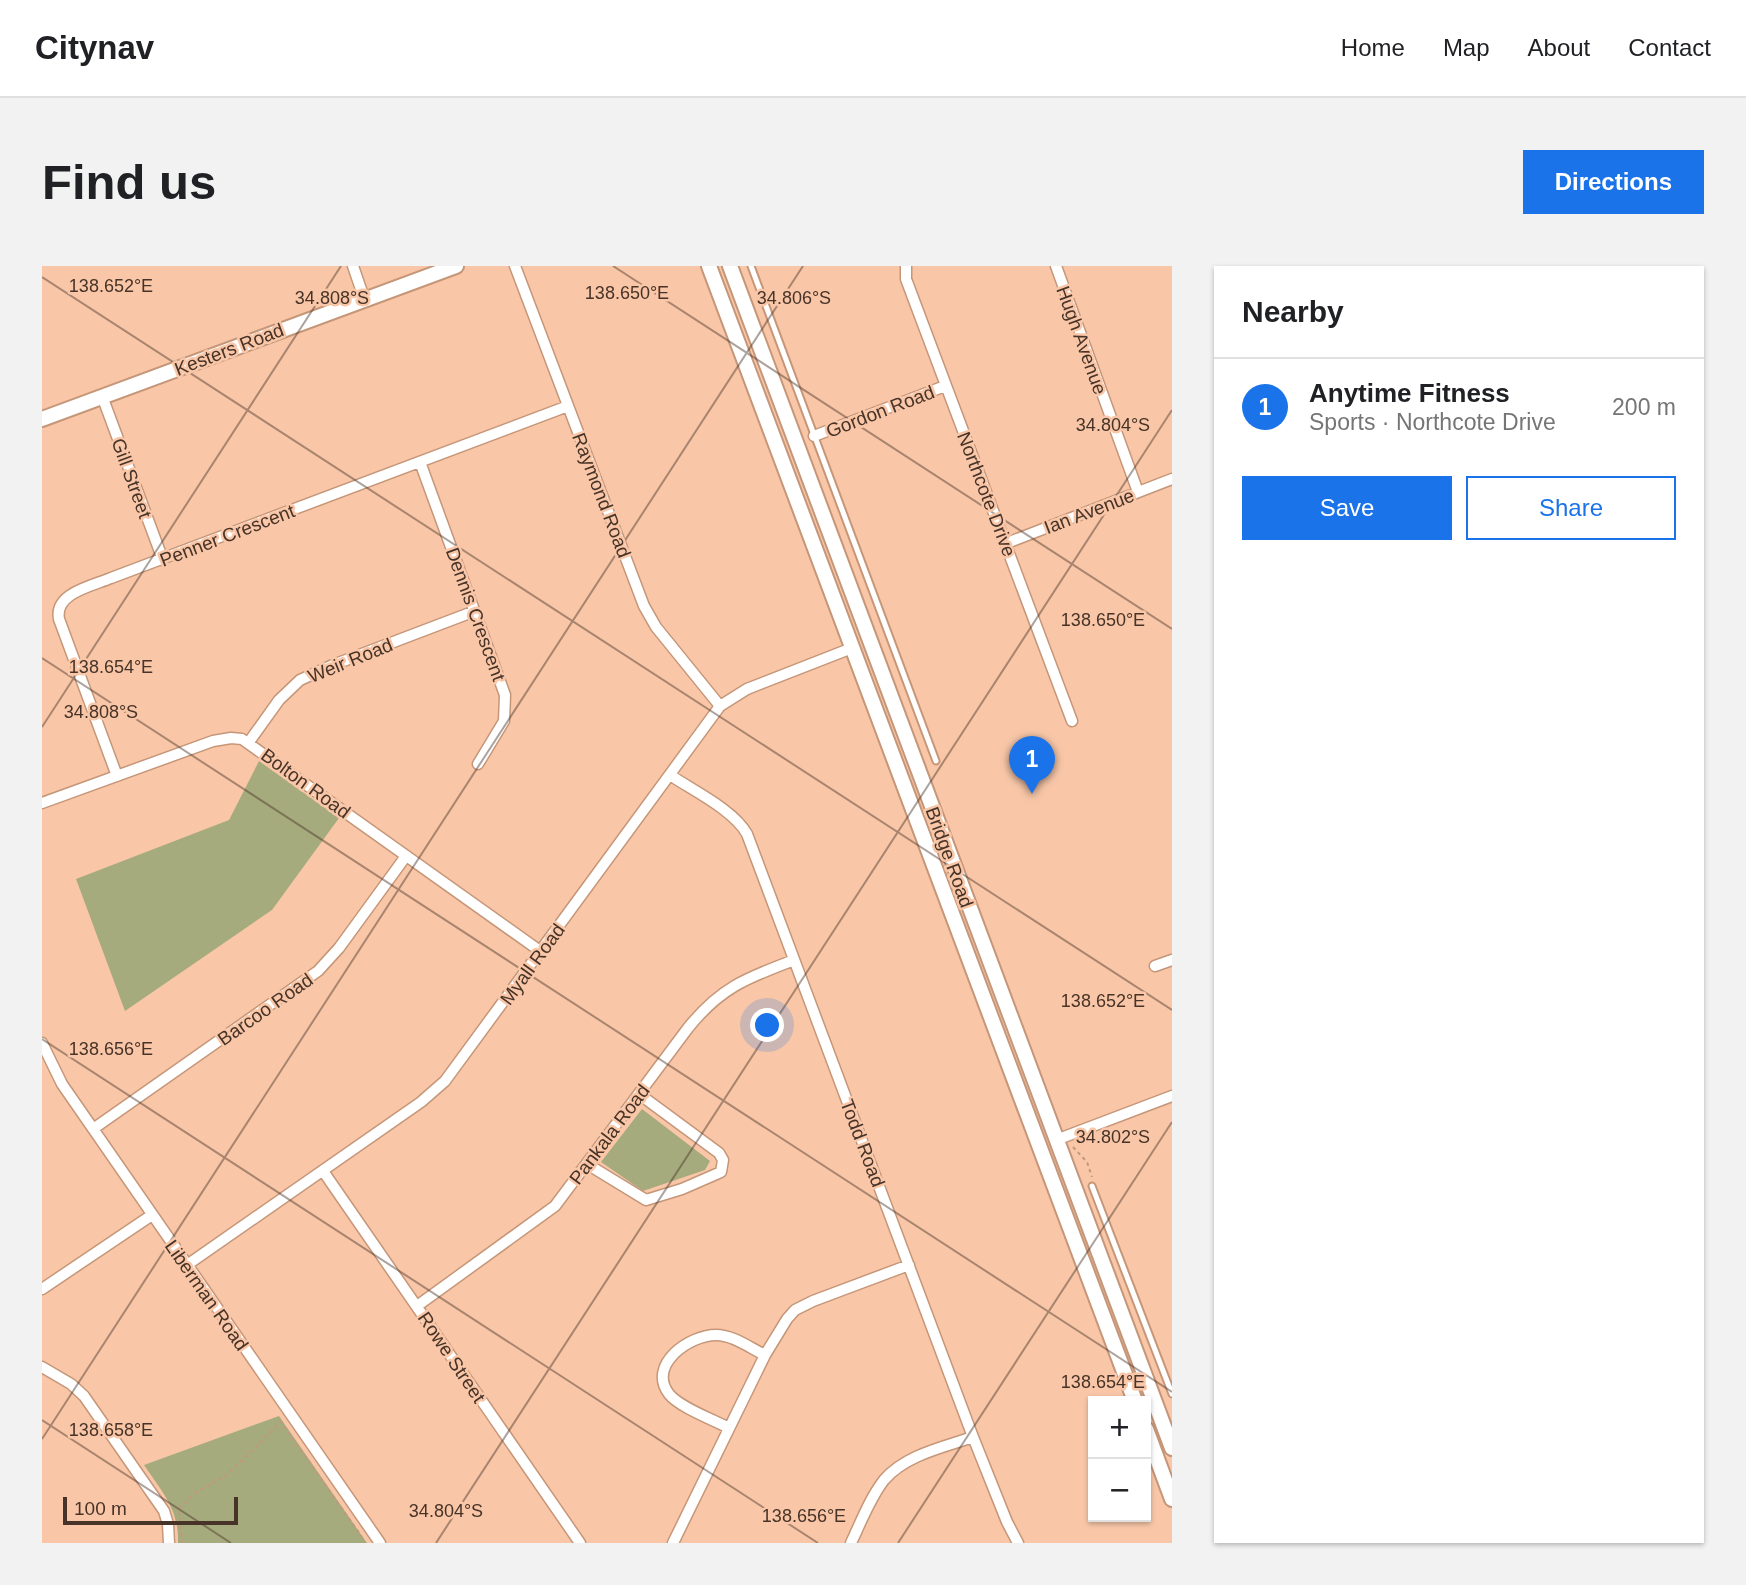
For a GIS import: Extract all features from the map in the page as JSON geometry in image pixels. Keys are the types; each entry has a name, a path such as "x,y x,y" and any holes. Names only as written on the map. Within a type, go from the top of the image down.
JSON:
{"main road":[{"name":"Kesters Road","path":"42,419 456,266"},
{"name":"Bridge Road","path":"709,266 1133,1396"},
{"name":"Bridge Road","path":"730,266 1172,1448"},
{"path":"852,649 869,641"},
{"path":"1039,1146 1056,1140"},
{"path":"1151,1443 1172,1499"}],"street":[{"path":"353,266 364,298"},
{"name":"Raymond Road","path":"515,266 649,616 720,706"},
{"name":"Northcote Drive","path":"906,266 906,279 945,386 1007,543 1072,721"},
{"name":"Hugh Avenue","path":"1056,266 1138,492"},
{"name":"Gordon Road","path":"814,436 945,386"},
{"name":"Gill Street","path":"102,396 163,560"},
{"name":"Penner Crescent","path":"117,776 59,619 58,608 63,600 70,595 568,406"},
{"name":"Dennis Crescent","path":"420,462 502,685 506,710 502,726 478,764"},
{"name":"Ian Avenue","path":"1007,543 1172,479"},
{"name":"Weir Road","path":"249,742 284,694 300,680 475,611"},
{"name":"Myall Road","path":"187,1265 428,1097 445,1081 720,706 747,689 852,649"},
{"name":"Bolton Road","path":"42,803 220,739 236,738 249,742 541,951"},
{"name":"Todd Road","path":"670,775 744,829 973,1437 1018,1543"},
{"name":"Barcoo Road","path":"93,1129 318,971 339,948 406,856"},
{"name":"Pankala Road","path":"417,1306 550,1212 688,1028 714,998 743,980 794,960"},
{"path":"1155,966 1172,960"},
{"name":"Liberman Road","path":"42,1043 57,1075 93,1129 380,1543"},
{"path":"587,1164 646,1200 682,1189 721,1172 723,1160 719,1153 639,1094"},
{"path":"1056,1140 1172,1096"},
{"name":"Rowe Street","path":"323,1171 580,1543"},
{"path":"42,1289 152,1215"},
{"path":"673,1543 765,1355 787,1319 802,1306 909,1265"},
{"path":"729,1429 669,1394 663,1379 666,1363 683,1347 702,1337 715,1335 727,1337 765,1355"},
{"path":"42,1367 71,1384 84,1396 164,1511 169,1543"},
{"path":"851,1543 878,1488 897,1468 973,1437"}],"lane":[{"path":"751,266 936,761"},
{"path":"1093,1183 1172,1394"},
{"path":"1080,1204 1101,1210"}],"path":[{"path":"1072,1146 1087,1162 1093,1183"},
{"path":"182,1543 178,1508 195,1493 227,1475 281,1422 336,1503 368,1543"}],"green space":[{"path":"259,761 339,818 272,910 125,1011 76,879 229,820"},
{"path":"642,1109 710,1161 705,1170 643,1191 601,1162"},
{"path":"279,1416 367,1543 178,1543 176,1520 172,1510 144,1465"}],"place":[{"name":"Anytime Fitness","path":"1032,794"}]}
